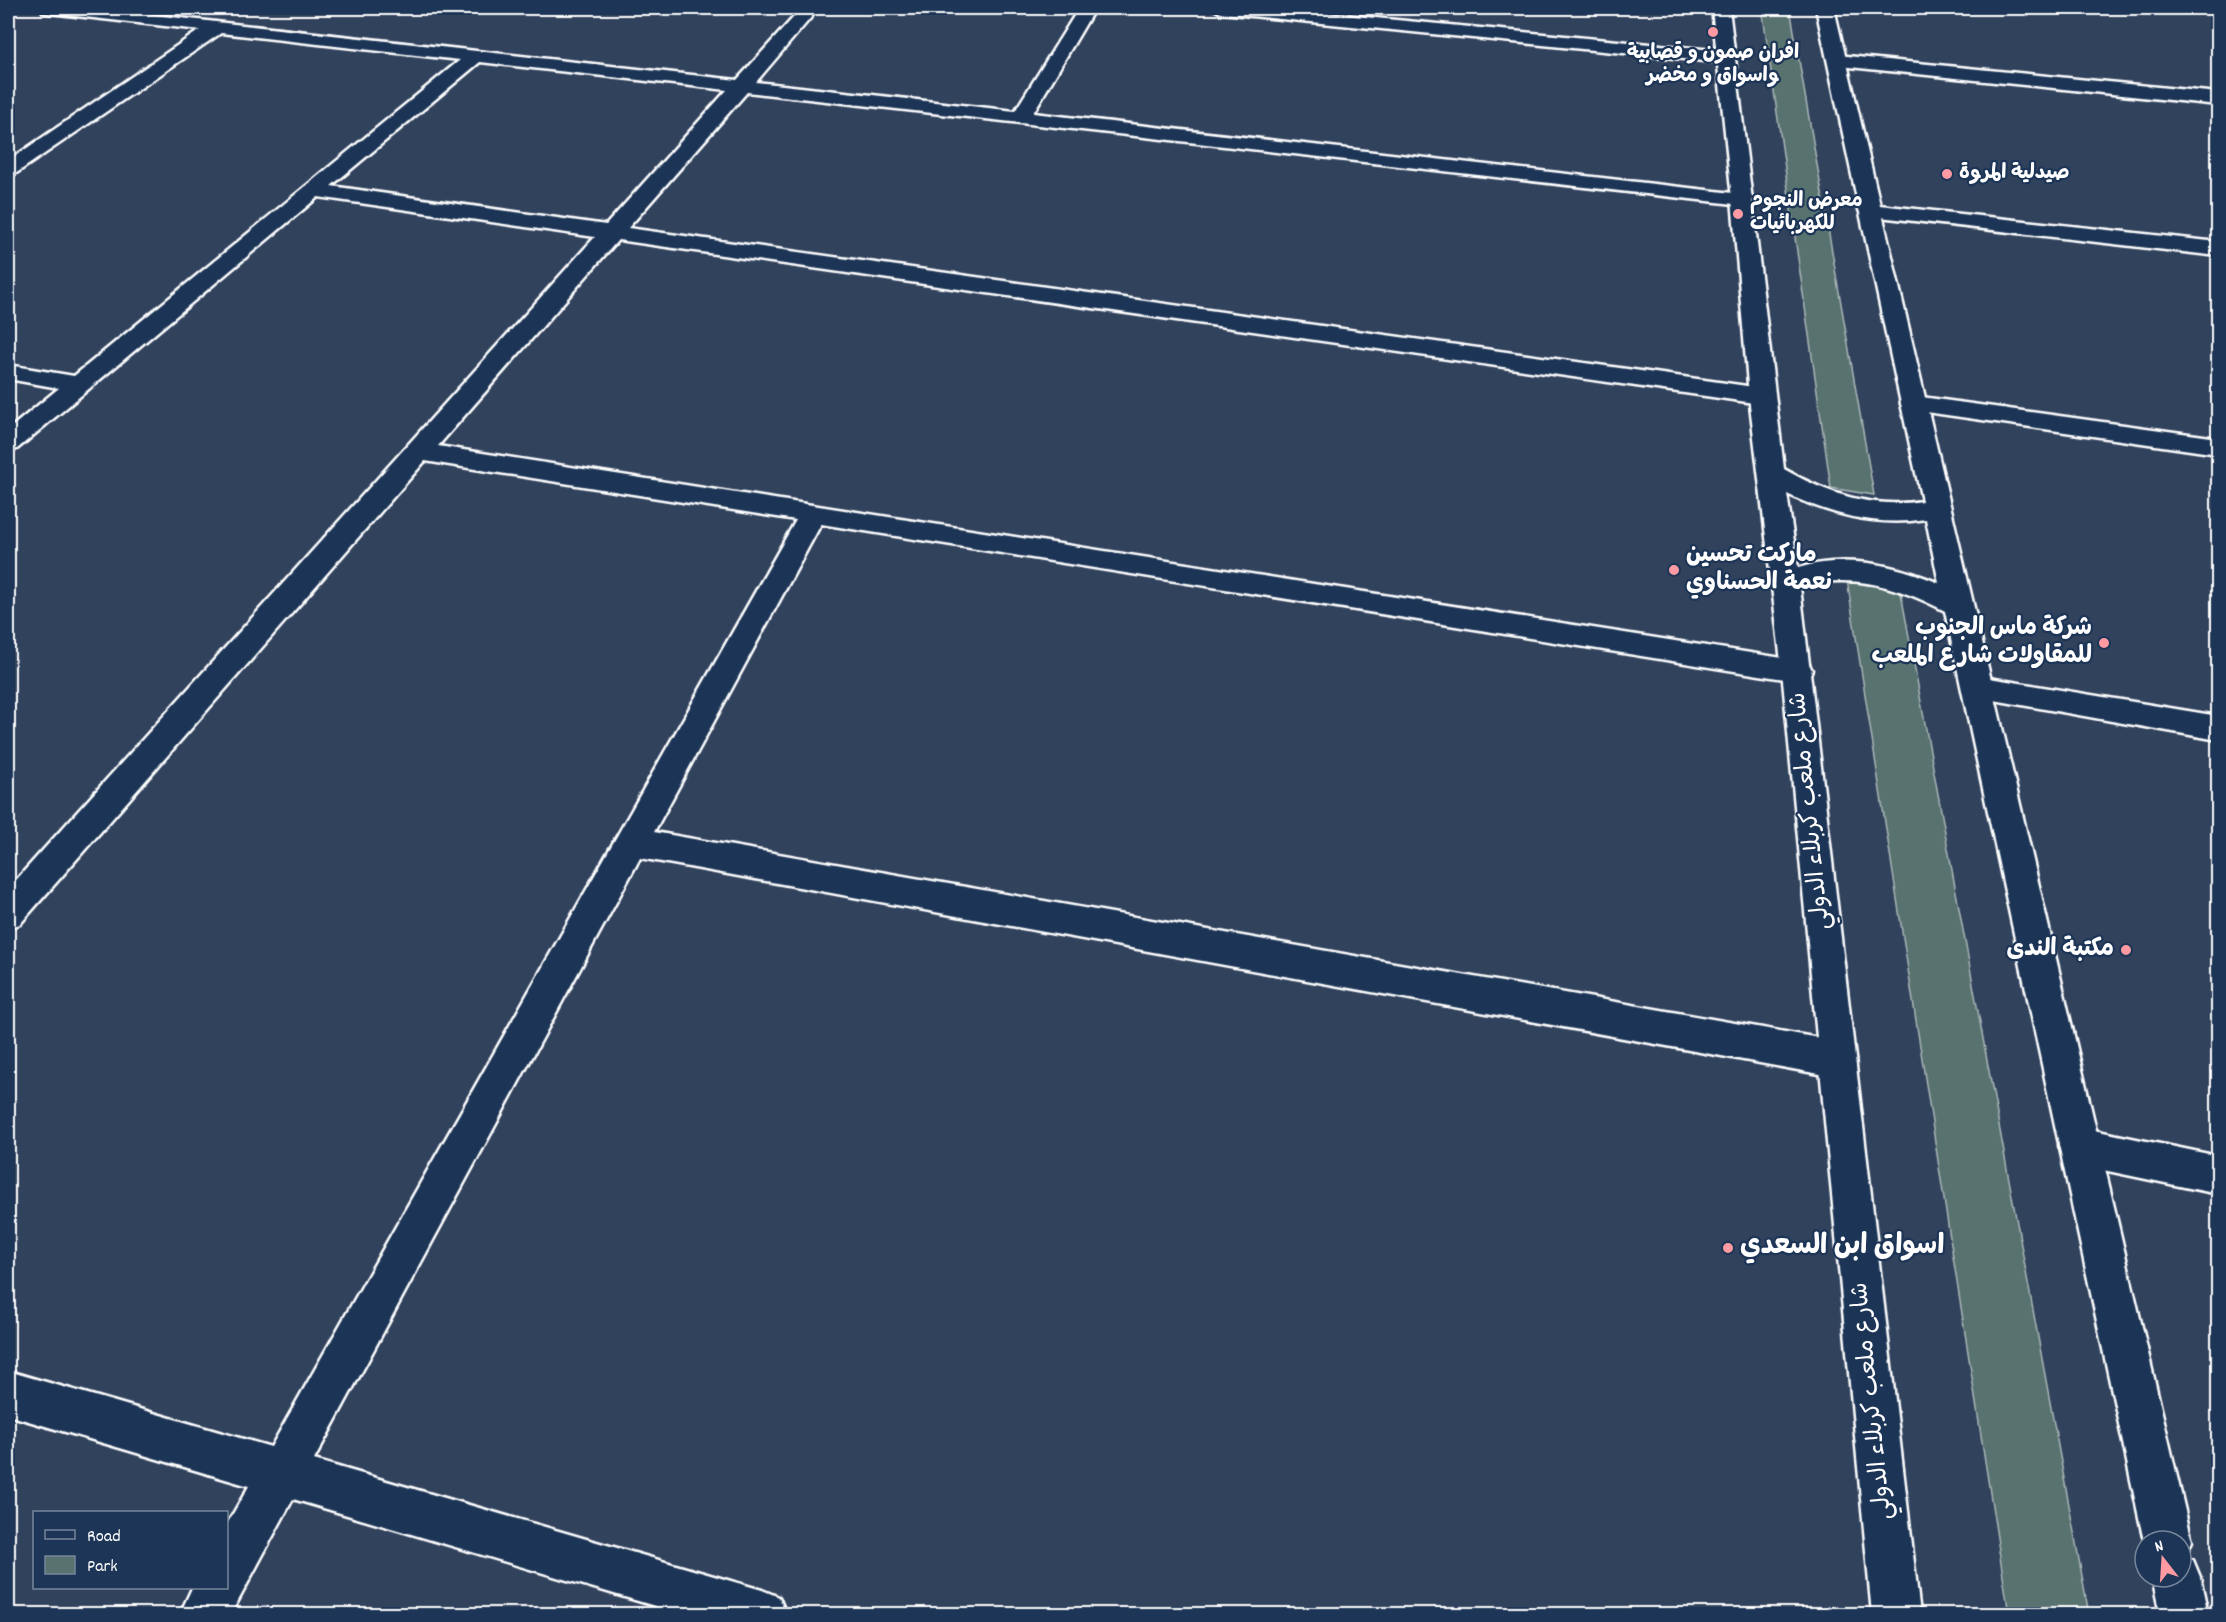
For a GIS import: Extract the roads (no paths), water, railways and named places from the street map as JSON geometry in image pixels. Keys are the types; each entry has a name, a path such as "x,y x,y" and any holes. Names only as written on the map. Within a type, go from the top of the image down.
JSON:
{"street":[{"path":"49,8 1743,199"},
{"path":"8,913 811,8"},
{"path":"1021,117 1087,8"},
{"path":"1221,8 1724,57"},
{"name":"شارع ملعب كربلاء الدولي","path":"1720,8 1724,57 1743,199 1761,396 1797,670 1896,1614"},
{"path":"1825,8 2165,1529"},
{"path":"8,170 217,27"},
{"path":"8,443 476,56"},
{"path":"1837,62 2218,99"},
{"path":"313,190 1761,396"},
{"path":"1870,210 2218,249"},
{"path":"8,372 80,384"},
{"path":"1914,404 2218,446"},
{"path":"417,451 1797,670"},
{"path":"1772,474 1817,498 1867,513 1904,513 1936,508"},
{"path":"228,1570 813,514"},
{"path":"1784,582 1827,570 1879,573 1931,591 1957,604"},
{"path":"1977,687 2218,728"},
{"path":"631,842 1836,1059"},
{"path":"2079,1146 2218,1175"},
{"path":"8,1393 281,1476 762,1614"},
{"path":"204,1614 218,1589"},
{"path":"2179,1589 2184,1614"}],"place":[{"name":"افران صمون و قصابية واسواق و مخضر","path":"1713,32"},
{"name":"صيدلية المروة","path":"1947,174"},
{"name":"معرض النجوم للكهربائيات","path":"1738,214"},
{"name":"ماركت تحسين نعمة الحسناوي","path":"1674,570"},
{"name":"شركة ماس الجنوب للمقاولات شارع الملعب","path":"2104,643"},
{"name":"مكتبة الندى","path":"2126,950"},
{"name":"اسواق ابن السعدي","path":"1728,1248"}]}
